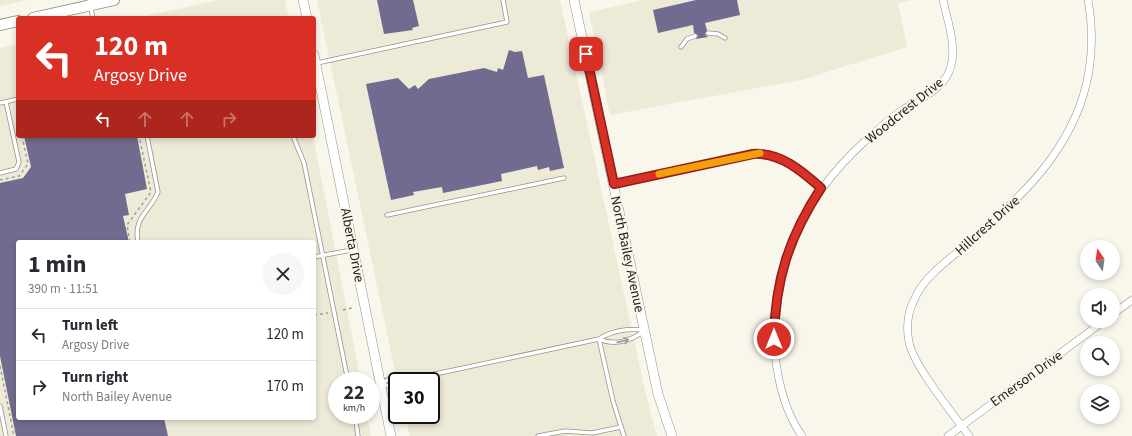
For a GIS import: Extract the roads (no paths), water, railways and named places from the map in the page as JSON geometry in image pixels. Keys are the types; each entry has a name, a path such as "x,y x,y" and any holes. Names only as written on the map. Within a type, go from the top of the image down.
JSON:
{"main road":[{"path":"41,16 90,3 114,0"},
{"path":"0,26 16,22"}],"street":[{"path":"303,0 307,16"},
{"name":"North Bailey Avenue","path":"574,0 658,394 672,436"},
{"name":"Woodcrest Drive","path":"802,436 792,417 780,384 774,339 774,315 777,292 786,254 796,231 821,188 846,160 877,130 940,84 948,74 951,65 952,43 943,0"},
{"name":"Hillcrest Drive","path":"969,436 912,352 908,332 911,308 919,291 934,272 989,225 1036,178 1067,133 1079,108 1090,74 1092,37 1088,0"},
{"name":"Alberta Drive","path":"316,75 354,250 391,436"},
{"path":"614,184 763,153 777,157 796,168 821,188"},
{"path":"1120,309 1132,300"},
{"name":"Emerson Drive","path":"948,436 1094,328"}],"lane":[{"path":"316,60 507,22 503,0"},
{"path":"90,3 93,16"},
{"path":"708,33 718,34 725,38"},
{"path":"681,47 687,39 695,36"},
{"path":"0,103 16,100"},
{"path":"0,173 16,169 19,162 6,102"},
{"path":"138,240 136,233 138,223 158,192 147,138"},
{"path":"294,138 304,162 346,372"},
{"path":"387,215 564,178"},
{"path":"316,257 354,250"},
{"path":"440,373 599,339 607,334 634,329 644,331"},
{"path":"599,339 609,344 636,338 644,331"},
{"path":"599,339 613,401 624,436"},
{"path":"381,384 388,379"},
{"path":"381,384 388,386"},
{"path":"0,406 6,436"},
{"path":"356,424 358,436"},
{"path":"538,436 565,431 592,433 621,427"}]}
